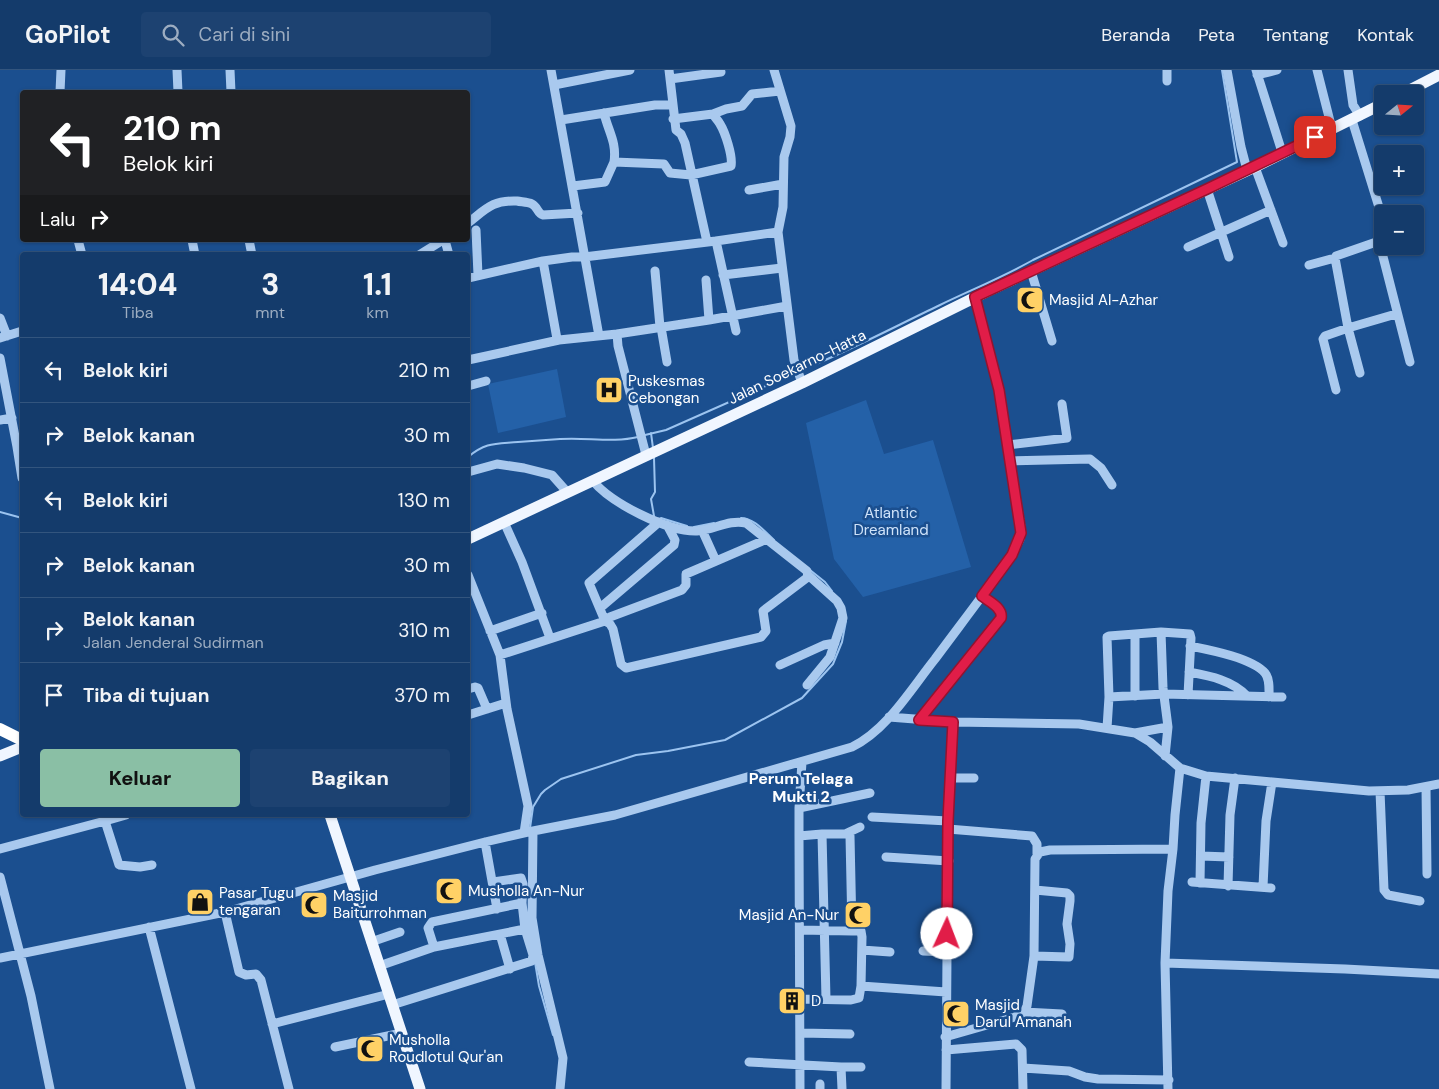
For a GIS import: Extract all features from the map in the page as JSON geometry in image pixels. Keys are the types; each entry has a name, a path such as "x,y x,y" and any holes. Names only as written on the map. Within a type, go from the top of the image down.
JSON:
{"highway":[{"path":"0,729 20,739"}],"main road":[{"path":"1420,85 1439,75"},
{"name":"Jalan Soekarno-Hatta","path":"470,538 1374,108"},
{"path":"0,756 20,748"},
{"path":"331,817 420,1089"}],"street":[{"path":"60,70 60,90"},
{"path":"177,70 178,90"},
{"path":"230,70 231,90"},
{"path":"551,70 599,336"},
{"path":"554,85 630,70"},
{"path":"774,70 791,126 784,157 782,215 778,232 794,360 800,380"},
{"path":"1166,70 1168,81"},
{"path":"1227,70 1251,168 1271,210 1282,243"},
{"path":"1277,70 1256,72 1282,152"},
{"path":"1317,70 1332,129"},
{"path":"1348,70 1353,105 1379,205"},
{"path":"721,72 670,74 676,130 684,138 692,175 723,275 736,332"},
{"path":"674,118 713,114 742,106 752,94 780,91"},
{"path":"561,120 655,105 672,105"},
{"path":"573,186 605,182 614,162 615,144 608,131 604,113"},
{"path":"614,162 664,164 670,173 692,175 731,166 726,137 720,122 713,114"},
{"path":"749,190 783,184"},
{"path":"1207,189 1229,257"},
{"path":"470,221 493,204 506,200 532,204 539,214 543,215 578,214"},
{"path":"1188,247 1271,210"},
{"path":"476,230 478,275"},
{"path":"470,277 572,257 712,242 778,232"},
{"path":"425,252 444,242"},
{"path":"1309,265 1335,258 1374,242"},
{"path":"1384,255 1396,314 1410,362"},
{"path":"1335,258 1348,328 1360,373"},
{"path":"543,262 556,338 559,340"},
{"path":"723,275 782,268"},
{"path":"1031,271 1052,341"},
{"path":"655,272 660,327 667,362"},
{"path":"706,280 709,320"},
{"path":"0,958 225,912 485,842 615,815 802,762 858,744 874,734 982,596 1012,555 1020,539 1021,527 999,390 975,297"},
{"path":"470,360 559,340 617,334 733,317 787,306"},
{"path":"1336,390 1322,339 1325,336 1348,328 1396,314"},
{"path":"0,318 3,337 20,332"},
{"path":"617,334 641,434 651,453"},
{"path":"0,358 12,418 20,446"},
{"path":"470,385 486,381"},
{"path":"1008,445 1067,438 1062,404"},
{"path":"0,420 12,418"},
{"path":"1011,460 1090,459 1101,468 1112,486"},
{"path":"470,471 497,464 524,468 552,475 568,493"},
{"path":"593,481 602,492 616,502 663,524 688,530 702,530 735,522 750,524 807,570 808,575 837,601 843,618 830,657 807,686"},
{"path":"504,522 522,562 550,638"},
{"path":"663,524 589,582 605,621 612,627 623,667 628,668 762,636 766,631 763,611 805,580 808,575"},
{"path":"600,608 674,545 675,540 663,524"},
{"path":"702,530 716,561"},
{"path":"500,655 605,621 610,616 682,590 686,585 686,574 767,538"},
{"path":"272,1024 390,1000 528,964 533,959 526,929 528,918 528,806 506,703 500,655 470,580"},
{"path":"919,720 1001,618 1002,613 999,609 982,596"},
{"path":"490,631 542,613"},
{"path":"1161,632 1164,694 1168,728 1164,756"},
{"path":"1107,728 1109,697 1107,637 1113,634 1187,633 1191,638 1188,695"},
{"path":"1135,634 1135,696"},
{"path":"780,665 824,645 835,644"},
{"path":"1190,646 1236,657 1264,672 1268,680 1269,697"},
{"path":"1189,672 1224,680 1247,696"},
{"path":"470,688 478,688 486,709"},
{"path":"1109,697 1164,694 1282,697"},
{"path":"470,714 506,703"},
{"path":"889,717 953,722 1062,723 1135,733 1168,728"},
{"path":"946,1089 948,825 953,722"},
{"path":"1135,733 1150,742 1180,768 1206,776 1380,791 1408,790 1439,784"},
{"path":"800,1089 798,808 802,762"},
{"path":"1023,1068 1070,1071 1085,1077 1134,1084 1169,1084 1165,963 1168,891 1174,849 1175,815 1180,768"},
{"path":"1206,776 1201,823 1201,856 1196,883 1228,886 1267,887 1266,821 1272,782"},
{"path":"950,778 974,778"},
{"path":"1228,886 1230,815 1235,778"},
{"path":"1426,787 1427,874"},
{"path":"1380,791 1384,890 1388,895 1420,901"},
{"path":"798,808 870,793"},
{"path":"0,849 104,818 119,865 140,867 152,865"},
{"path":"872,818 948,825 1032,836 1037,844 1034,890 1034,956 1027,1006 1024,1012"},
{"path":"799,836 845,834 860,827"},
{"path":"822,834 826,999"},
{"path":"845,834 849,835 851,839 852,931"},
{"path":"485,842 497,909"},
{"path":"1037,854 1050,850 1174,849"},
{"path":"1201,856 1229,857"},
{"path":"886,858 948,862"},
{"path":"0,877 31,996 50,1089"},
{"path":"493,882 520,878 523,884 522,904 528,918 538,955 563,1058 560,1089"},
{"path":"1034,890 1066,892 1070,896 1067,924 1069,957 1034,956"},
{"path":"434,947 428,928 430,923 522,904"},
{"path":"225,912 239,972 242,975 256,974 259,976 288,1089"},
{"path":"149,927 191,1089"},
{"path":"379,966 434,947 526,929"},
{"path":"800,930 859,931 861,932 862,950 861,986 858,999 800,999"},
{"path":"372,942 400,932"},
{"path":"500,934 510,969"},
{"path":"862,950 890,952"},
{"path":"922,951 946,952"},
{"path":"1165,963 1439,974"},
{"path":"861,986 946,992"},
{"path":"945,1037 1001,1022 1024,1012 1062,1014"},
{"path":"335,1047 402,1033"},
{"path":"800,1033 850,1034"},
{"path":"946,1050 1016,1044 1022,1050 1023,1089"},
{"path":"750,1062 861,1067"},
{"path":"841,1067 842,1089"},
{"path":"1098,1079 1098,1089"}],"green space":[{"path":"557,369 566,417 498,433 488,384"},
{"name":"Atlantic Dreamland","path":"866,400 884,454 933,440 971,567 863,597 834,559 806,423"}],"waterway":[{"path":"802,370 999,278 1237,162 1222,70"},
{"path":"645,435 666,430 795,373"},
{"path":"651,433 653,448"},
{"path":"470,455 486,446 497,444 560,439 619,440 638,437"},
{"path":"654,458 655,492 651,499 654,516"},
{"path":"0,512 20,517"},
{"path":"661,518 687,526"},
{"path":"741,518 755,523 774,540"},
{"path":"694,527 714,523"},
{"path":"810,570 825,582 832,591"},
{"path":"530,828 533,807 541,794 561,779 636,755 725,740 802,698 833,664 842,642 846,621"},
{"path":"535,962 539,986 553,1035"}],"place":[{"name":"Masjid Al-Azhar","path":"1030,300"},
{"name":"Puskesmas Cebongan","path":"609,390"},
{"name":"Musholla An-Nur","path":"449,891"},
{"name":"Pasar Tugu tengaran","path":"200,902"},
{"name":"Masjid Baiturrohman","path":"314,905"},
{"name":"Masjid An-Nur","path":"858,915"},
{"name":"D","path":"792,1001"},
{"name":"Masjid Darul Amanah","path":"956,1014"},
{"name":"Musholla Roudlotul Qur'an","path":"370,1049"}],"district":[{"name":"Perum Telaga Mukti 2","path":"801,787"}],"route":[{"path":"947,934 948,821 953,722 919,720 1001,618 1002,613 999,609 982,596 1012,555 1021,533 999,390 975,297 1255,167 1315,137"}]}
